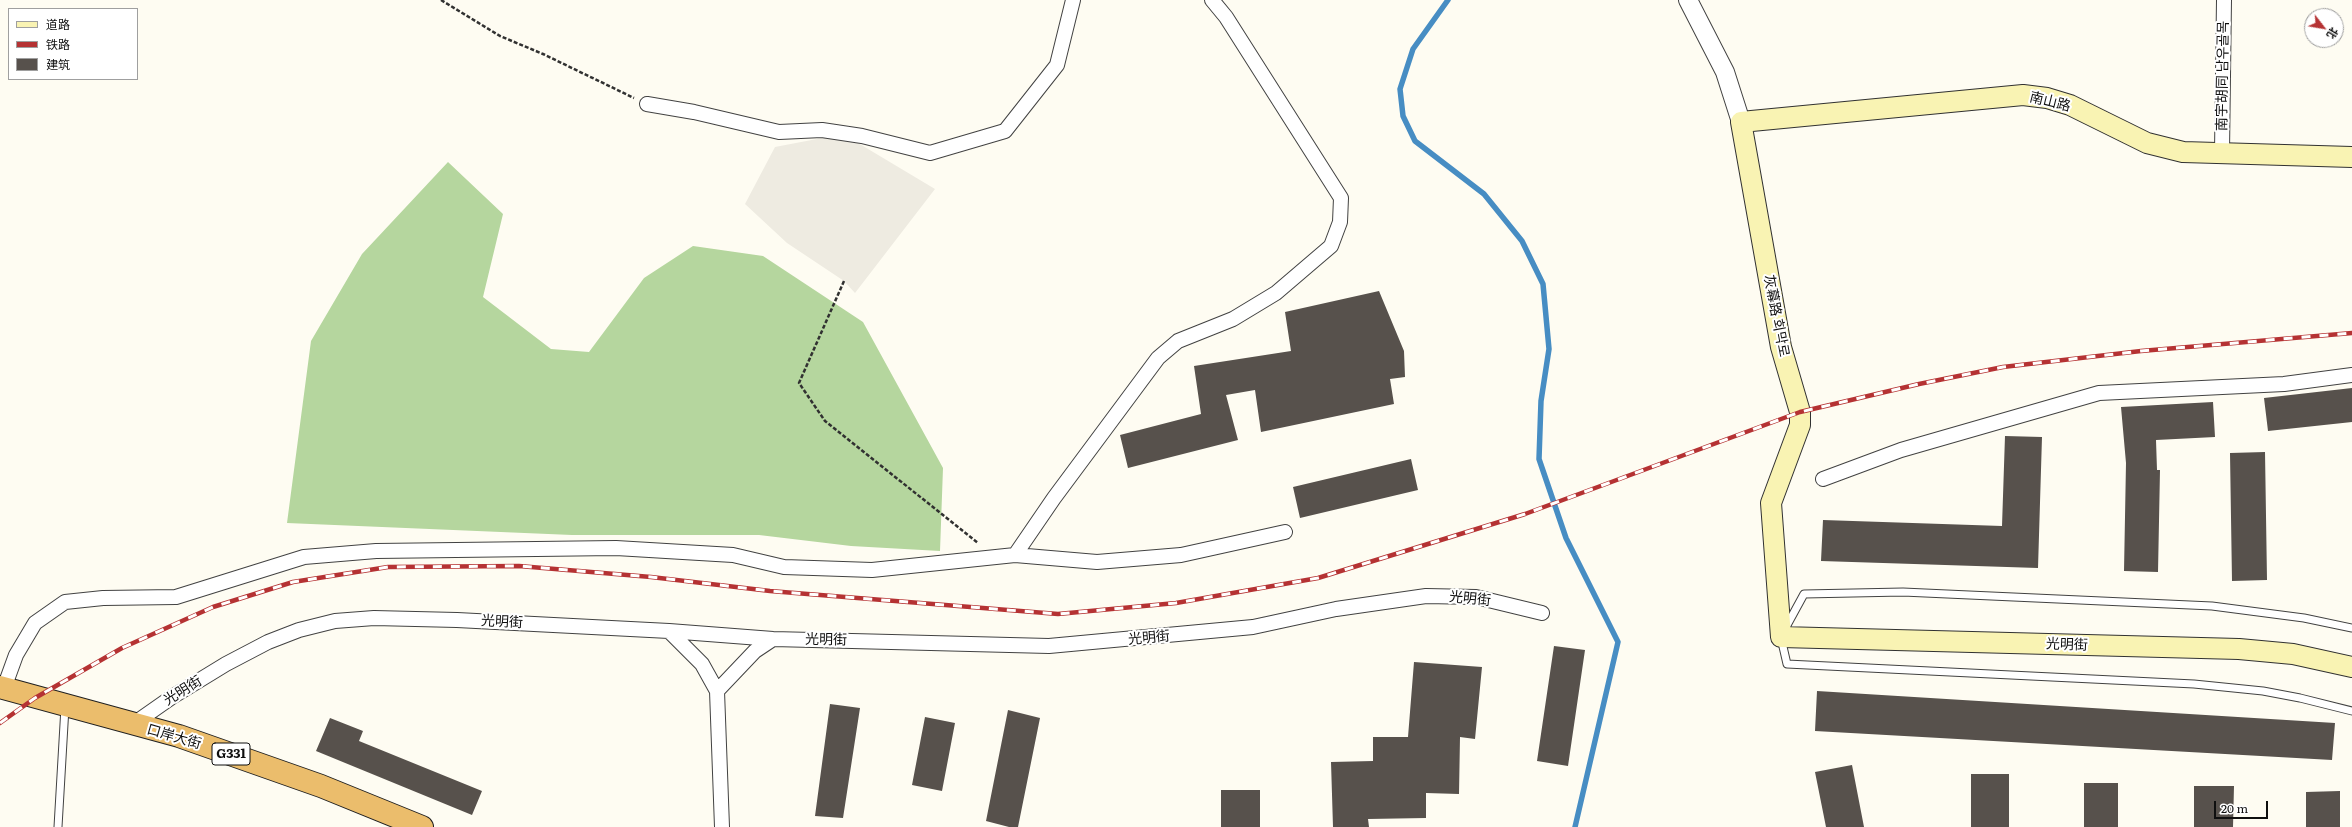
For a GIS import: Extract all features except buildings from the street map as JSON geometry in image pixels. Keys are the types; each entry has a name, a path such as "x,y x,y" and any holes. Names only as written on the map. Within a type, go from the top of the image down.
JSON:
{"highway":[{"name":"口岸大街","path":"2,688 65,707 179,736 251,760 321,786 422,827"}],"main road":[{"name":"南山路","path":"1741,122 2023,95 2047,98 2070,105 2147,143 2166,149 2183,152 2352,157"},
{"name":"灰幕路 회막로","path":"1741,122 1781,347 1800,412 1800,425 1771,503 1781,637"},
{"name":"光明街","path":"1781,637 2239,649 2293,654 2352,667"}],"street":[{"path":"647,104 694,112 779,132 822,130 862,136 930,153 1005,131 1057,65 1074,0"},
{"path":"1015,555 1054,498 1158,358 1178,341 1233,319 1276,293 1330,246 1340,222 1341,198 1226,17 1212,0"},
{"name":"南宇胡同 남우골목","path":"2222,152 2224,0"},
{"name":"灰幕路 회막로","path":"1694,4 1725,72 1741,122"},
{"path":"1823,479 1901,450 2099,393 2284,384 2352,376"},
{"path":"2,688 16,655 35,623 65,602 103,598 176,597 304,557 376,551 616,548 733,555 784,567 872,570 1015,555 1097,562 1181,555 1285,532"},
{"name":"光明街","path":"132,725 172,696 240,657 299,630 335,621 374,618 425,618 669,631 773,639 1049,646 1253,627 1336,609 1426,596 1476,597 1542,612"},
{"path":"669,631 702,664 716,691 722,827"},
{"path":"716,691 755,651 773,639"}],"lane":[{"path":"2352,628 2304,618 2212,606 1903,592 1804,594 1781,637 1787,664 2194,684 2270,692 2352,711"},
{"path":"58,827 65,707"}],"path":[{"path":"441,0 500,36 543,54 647,104"},
{"path":"844,281 799,383 825,421 995,557"}],"green space":[{"path":"448,162 503,214 483,297 551,349 589,352 644,278 693,246 763,256 863,322 943,468 940,551 851,546 759,535 572,535 287,523 311,341 362,254"}],"shaded area":[{"path":"843,134 935,189 855,293 844,281 787,243 745,204 775,147"}],"waterway":[{"path":"1448,0 1413,49 1400,89 1403,116 1415,141 1484,194 1522,241 1543,284 1549,349 1541,401 1539,459 1566,538 1618,642 1575,827"}],"railway":[{"path":"0,723 35,698 122,648 213,607 293,582 388,567 519,566 651,577 770,591 1058,614 1176,603 1318,578 1525,514 1800,412 1919,384 2003,367 2141,351 2352,333"}]}
